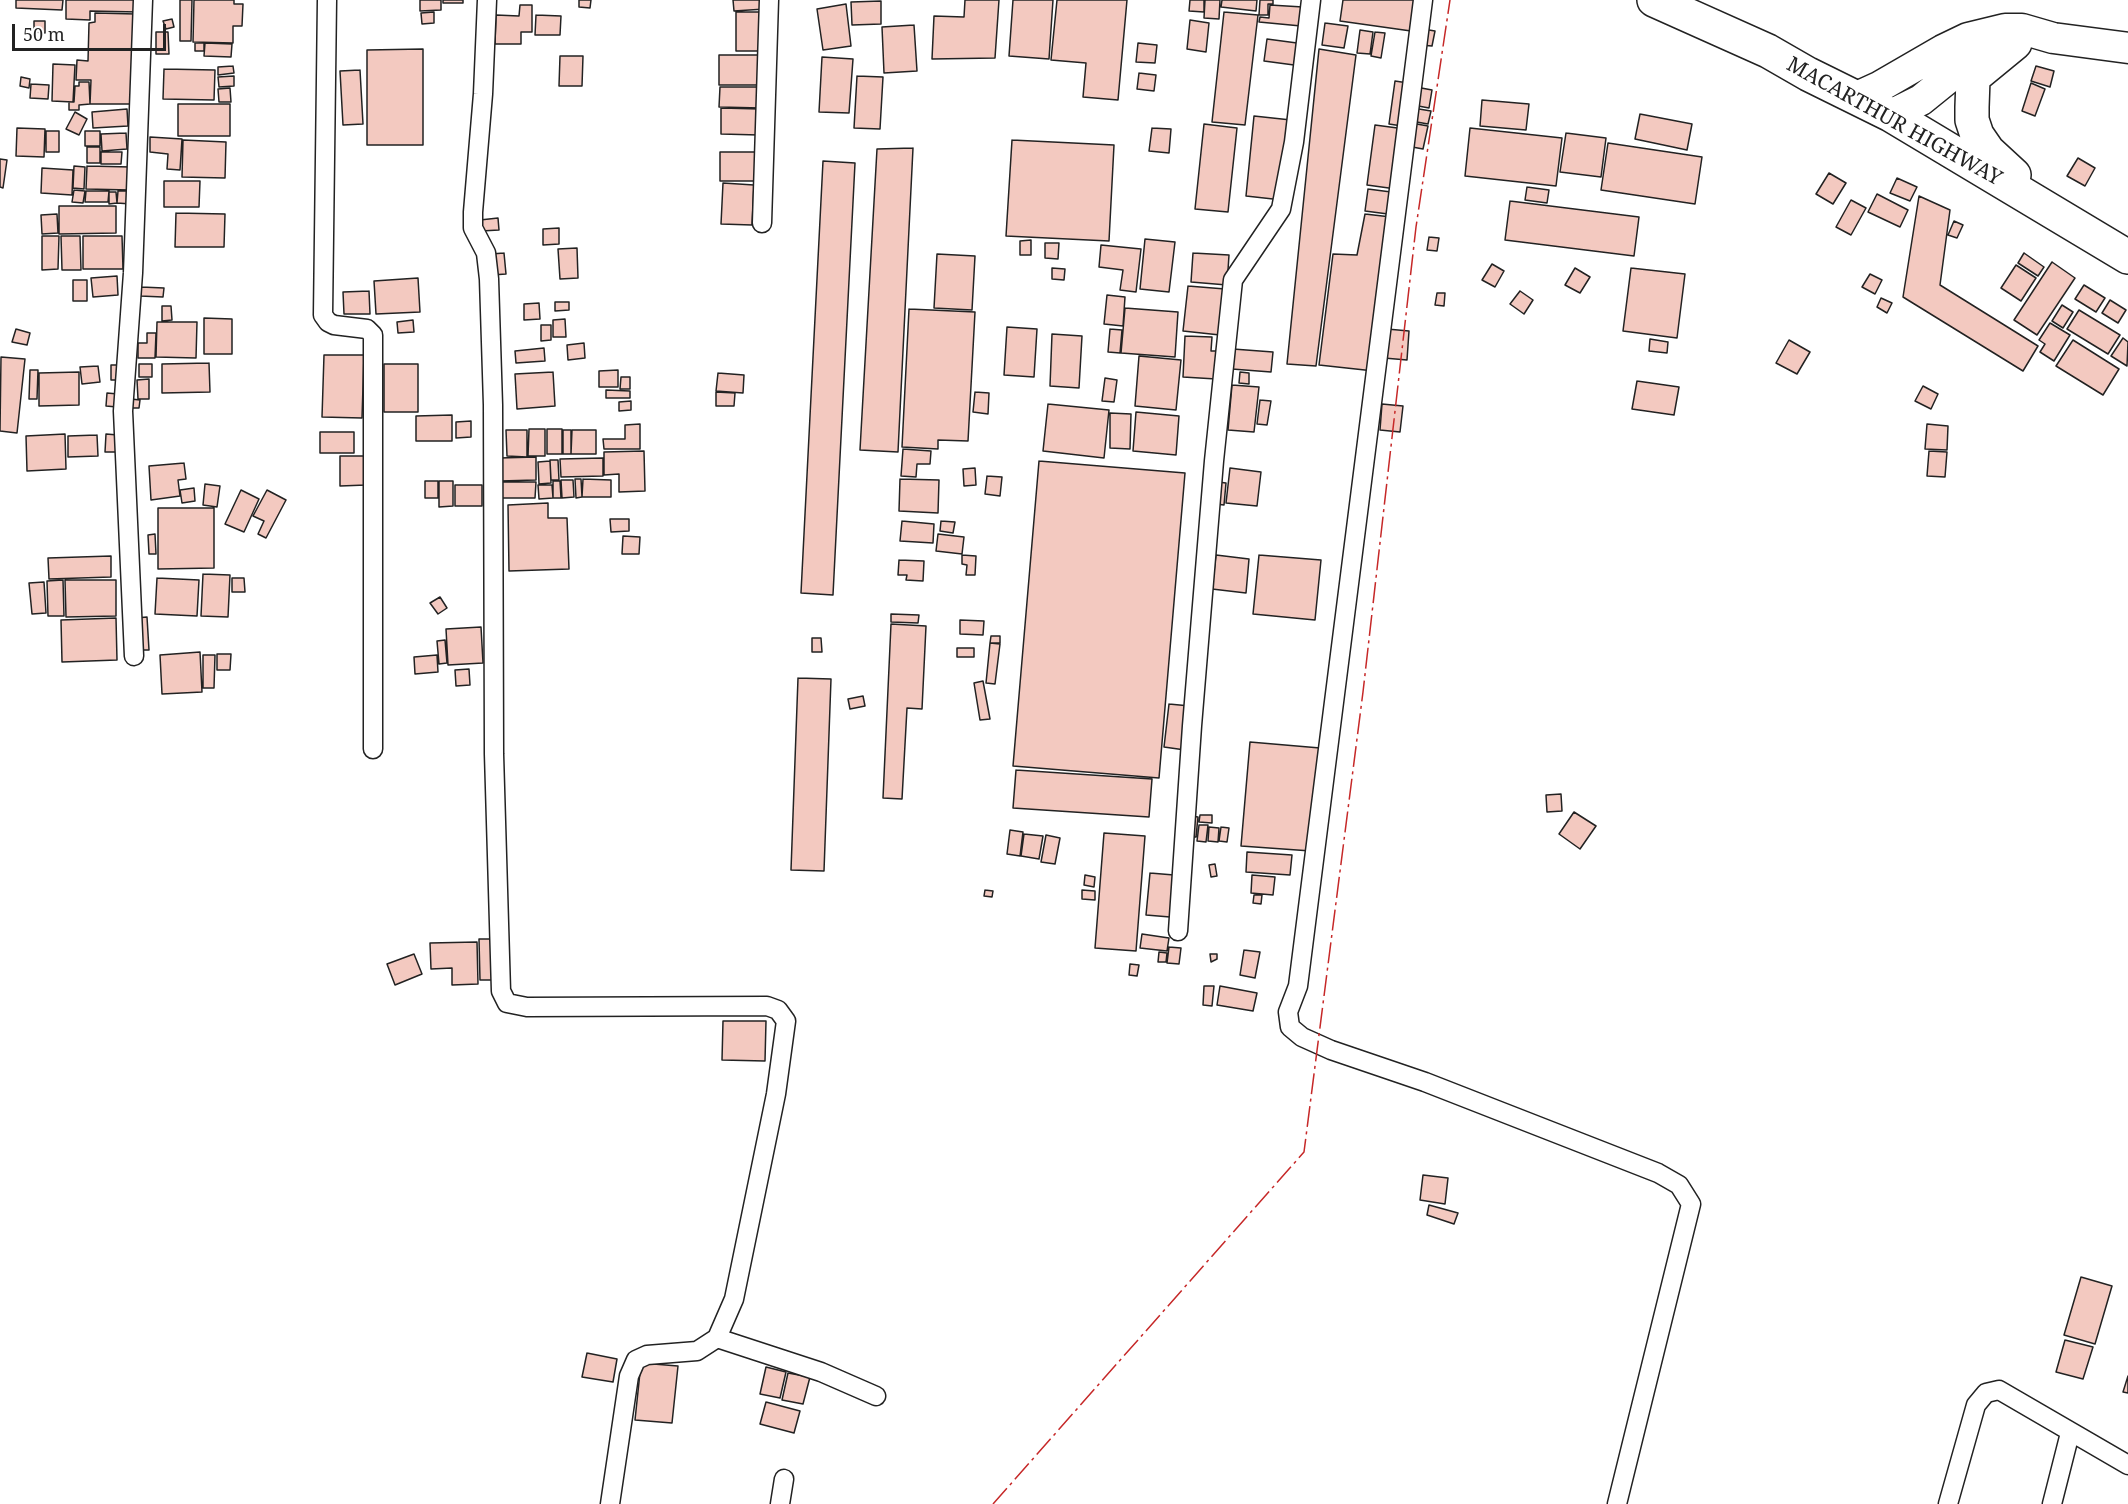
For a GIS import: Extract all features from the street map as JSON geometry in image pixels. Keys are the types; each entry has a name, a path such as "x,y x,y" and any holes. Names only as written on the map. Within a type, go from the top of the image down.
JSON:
{"highway":[{"name":"MACARTHUR HIGHWAY","path":"1654,0 1768,51 1808,74 1891,115 2128,257"},
{"path":"2010,36 1976,75 1972,120 1977,135 1988,151 2057,215"}],"main road":[{"path":"1891,115 1921,100 1973,58 2010,36"},
{"path":"1857,97 1880,87 1968,38 2010,36 2053,38 2128,48"}],"street":[{"path":"134,656 123,411 133,273 143,0"},
{"path":"327,0 324,315 328,322 334,325 367,329 374,335 373,748"},
{"path":"487,0 473,228 486,253 489,279 493,405 494,766 501,992 507,1003 527,1007 767,1006 778,1010 786,1021 776,1094 734,1299 717,1338 697,1351 647,1355 636,1360 629,1376 610,1504"},
{"path":"762,223 769,0"},
{"path":"1178,931 1213,472 1233,280 1281,208 1294,142 1311,0"},
{"path":"1423,0 1298,986 1288,1012 1290,1027 1302,1036 1331,1050 1435,1086 1658,1173 1679,1185 1691,1204 1617,1504"},
{"path":"717,1338 821,1372 876,1396"},
{"path":"1948,1504 1976,1405 1986,1393 1999,1390 2128,1465"},
{"path":"2052,1504 2070,1433"},
{"path":"780,1504 784,1479"}],"building":[{"path":"16,0 63,0 62,10 16,8"},
{"path":"66,0 138,0 138,12 90,11 90,20 66,19"},
{"path":"180,0 192,0 191,41 180,41"},
{"path":"194,0 234,0 234,4 243,4 242,26 233,26 233,43 193,42"},
{"path":"420,0 441,0 441,10 420,11"},
{"path":"443,0 463,0 463,3 443,3"},
{"path":"579,0 591,0 590,8 579,7"},
{"path":"733,0 764,0 765,9 734,11"},
{"path":"965,0 999,0 995,58 932,59 934,16 964,17"},
{"path":"1013,0 1053,0 1049,59 1009,56"},
{"path":"1057,0 1127,0 1118,100 1083,97 1086,63 1051,60"},
{"path":"1190,0 1204,0 1204,12 1189,11"},
{"path":"1205,0 1220,0 1219,19 1204,18"},
{"path":"1222,0 1257,0 1256,11 1221,7"},
{"path":"1260,0 1273,0 1273,4 1268,4 1268,15 1259,15"},
{"path":"1343,0 1416,0 1411,31 1340,21"},
{"path":"881,1 881,24 852,25 851,2"},
{"path":"846,4 851,46 823,50 817,9"},
{"path":"520,5 532,5 532,32 521,32 521,44 495,44 496,15 519,16"},
{"path":"1270,5 1303,7 1301,26 1259,22 1260,17 1269,18"},
{"path":"434,12 434,23 422,24 421,13"},
{"path":"736,12 763,12 763,51 736,51"},
{"path":"1224,12 1258,15 1245,125 1212,122"},
{"path":"95,13 136,14 134,104 90,104 91,80 76,80 77,60 88,61 89,23 95,22"},
{"path":"536,15 561,16 560,35 535,35"},
{"path":"172,19 174,27 166,29 163,21"},
{"path":"1190,20 1209,23 1206,52 1187,49"},
{"path":"34,21 45,21 45,33 34,32"},
{"path":"1325,23 1348,26 1344,48 1322,45"},
{"path":"914,25 917,71 884,73 882,27"},
{"path":"1423,29 1435,31 1432,46 1420,45"},
{"path":"1360,30 1373,32 1370,54 1357,53"},
{"path":"156,32 168,32 169,54 156,54"},
{"path":"1375,32 1385,33 1381,58 1371,56"},
{"path":"1267,39 1297,43 1294,65 1264,61"},
{"path":"195,43 204,43 204,51 195,51"},
{"path":"205,43 232,44 231,57 204,56"},
{"path":"1138,43 1157,45 1155,63 1136,62"},
{"path":"423,49 423,145 367,145 367,50"},
{"path":"1319,49 1356,55 1316,366 1287,364"},
{"path":"719,55 763,55 763,85 719,85"},
{"path":"560,56 583,56 582,86 559,86"},
{"path":"822,57 853,59 849,113 819,112"},
{"path":"53,64 75,65 73,102 52,101"},
{"path":"233,66 234,73 218,75 218,67"},
{"path":"2036,66 2054,71 2050,87 2031,81"},
{"path":"164,69 215,70 214,100 163,99"},
{"path":"360,70 363,124 343,125 340,71"},
{"path":"1139,73 1156,75 1154,91 1137,89"},
{"path":"234,76 234,86 219,87 218,77"},
{"path":"857,76 883,77 880,129 854,128"},
{"path":"21,77 30,79 29,88 20,86"},
{"path":"1395,81 1408,83 1402,126 1389,124"},
{"path":"79,82 89,82 90,104 79,105 79,110 69,110 69,102 74,102 75,86 79,86"},
{"path":"2031,83 2045,89 2035,116 2022,111"},
{"path":"31,84 49,85 48,99 30,98"},
{"path":"720,87 761,87 761,108 719,107"},
{"path":"1416,87 1432,90 1429,108 1413,105"},
{"path":"230,88 231,102 219,102 218,89"},
{"path":"1482,100 1529,104 1526,130 1480,126"},
{"path":"178,104 230,104 230,136 178,136"},
{"path":"721,108 760,109 759,135 721,134"},
{"path":"1413,108 1431,111 1428,124 1411,121"},
{"path":"127,109 128,126 93,128 92,112"},
{"path":"75,112 87,119 79,135 66,129"},
{"path":"1640,114 1692,124 1687,150 1635,139"},
{"path":"1254,116 1291,120 1282,200 1246,196"},
{"path":"1411,123 1428,126 1423,149 1407,146"},
{"path":"1204,124 1237,128 1228,212 1195,209"},
{"path":"1375,125 1405,129 1396,189 1367,185"},
{"path":"17,128 45,129 44,157 16,156"},
{"path":"1152,128 1171,129 1169,153 1149,151"},
{"path":"1470,128 1562,138 1556,186 1465,176"},
{"path":"46,131 59,131 59,152 46,152"},
{"path":"85,131 100,131 100,146 85,146"},
{"path":"126,133 127,149 102,151 101,134"},
{"path":"1566,133 1606,138 1601,177 1560,172"},
{"path":"150,137 182,139 180,170 167,169 168,154 150,152"},
{"path":"183,140 226,142 225,178 182,177"},
{"path":"1012,140 1114,145 1109,241 1006,236"},
{"path":"1608,143 1702,157 1695,204 1601,190"},
{"path":"87,147 100,147 100,163 87,163"},
{"path":"913,148 898,452 860,450 877,149"},
{"path":"101,152 122,152 121,164 101,164"},
{"path":"720,152 755,152 755,181 720,181"},
{"path":"2078,158 2095,168 2085,186 2067,176"},
{"path":"0,159 7,160 3,188 0,187"},
{"path":"823,161 855,163 833,595 801,593"},
{"path":"74,166 85,167 84,189 73,188"},
{"path":"87,166 131,167 130,190 86,189"},
{"path":"42,168 73,170 72,195 41,193"},
{"path":"1829,173 1846,183 1833,204 1816,194"},
{"path":"1897,178 1917,187 1910,201 1890,193"},
{"path":"164,181 200,181 199,207 164,207"},
{"path":"723,183 754,185 752,225 721,224"},
{"path":"1527,187 1549,190 1547,203 1525,200"},
{"path":"1368,189 1391,192 1388,214 1365,211"},
{"path":"74,190 85,191 83,203 72,202"},
{"path":"86,191 109,191 108,202 85,202"},
{"path":"118,191 131,191 131,204 117,203"},
{"path":"109,192 116,192 117,203 109,204"},
{"path":"1877,194 1908,210 1900,227 1868,212"},
{"path":"1919,196 1950,210 1940,285 2038,346 2023,371 1903,297"},
{"path":"1851,200 1866,208 1851,235 1836,227"},
{"path":"1510,201 1639,217 1634,256 1505,240"},
{"path":"59,206 116,206 116,233 59,234"},
{"path":"176,213 225,214 224,247 175,247"},
{"path":"57,214 58,233 42,234 41,215"},
{"path":"1365,214 1391,217 1374,371 1319,365 1333,254 1357,255"},
{"path":"498,218 499,230 481,231 480,220"},
{"path":"1954,221 1963,225 1957,238 1948,235"},
{"path":"559,228 559,244 543,245 543,229"},
{"path":"42,236 59,236 58,269 42,270"},
{"path":"61,236 80,236 81,270 62,270"},
{"path":"83,236 122,236 123,269 83,269"},
{"path":"1429,237 1439,238 1437,251 1427,250"},
{"path":"1145,239 1175,242 1169,292 1140,289"},
{"path":"1031,240 1031,255 1020,255 1020,241"},
{"path":"1045,243 1059,243 1058,259 1045,258"},
{"path":"1101,245 1141,249 1136,292 1120,290 1123,270 1099,267"},
{"path":"577,248 578,278 560,279 558,249"},
{"path":"504,253 506,274 492,275 491,254"},
{"path":"1193,253 1229,255 1227,285 1191,282"},
{"path":"2024,253 2044,267 2038,276 2018,263"},
{"path":"937,254 975,256 972,310 934,308"},
{"path":"2052,262 2075,278 2037,335 2014,320"},
{"path":"1492,264 1504,271 1495,287 1482,280"},
{"path":"2016,265 2036,278 2021,301 2001,288"},
{"path":"1052,268 1065,269 1064,280 1052,279"},
{"path":"1575,268 1590,277 1580,293 1565,285"},
{"path":"1631,268 1685,274 1677,338 1623,331"},
{"path":"1870,274 1882,280 1875,294 1862,287"},
{"path":"117,276 118,295 93,297 91,278"},
{"path":"418,278 420,312 376,314 374,281"},
{"path":"73,280 87,280 87,301 73,301"},
{"path":"2084,285 2105,298 2096,312 2075,299"},
{"path":"1188,286 1225,289 1220,335 1183,331"},
{"path":"141,287 164,288 163,297 140,296"},
{"path":"369,291 370,314 344,314 343,292"},
{"path":"1520,291 1533,300 1524,314 1510,304"},
{"path":"1437,293 1445,293 1444,306 1435,305"},
{"path":"1107,295 1125,297 1123,326 1104,324"},
{"path":"1881,298 1892,303 1887,313 1877,307"},
{"path":"2110,300 2126,310 2118,323 2102,313"},
{"path":"555,302 569,302 569,310 555,311"},
{"path":"539,303 540,319 524,320 524,304"},
{"path":"2062,305 2073,312 2063,328 2052,321"},
{"path":"162,306 171,306 172,320 162,321"},
{"path":"1125,308 1178,312 1175,357 1121,353"},
{"path":"909,309 975,312 968,441 938,440 938,449 902,447"},
{"path":"2079,310 2120,335 2108,354 2067,329"},
{"path":"204,318 232,319 232,354 204,354"},
{"path":"565,319 566,337 553,337 553,320"},
{"path":"413,320 414,332 398,333 397,322"},
{"path":"157,322 197,322 196,358 156,357"},
{"path":"2050,323 2070,335 2054,361 2040,352 2045,344 2039,340"},
{"path":"541,325 551,325 551,340 541,341"},
{"path":"1007,327 1037,329 1034,377 1004,375"},
{"path":"16,329 30,333 27,345 12,342"},
{"path":"1110,329 1122,330 1120,353 1108,352"},
{"path":"1387,329 1409,331 1407,360 1384,358"},
{"path":"147,333 156,333 155,358 138,358 138,343 147,343"},
{"path":"1052,334 1082,336 1079,388 1050,386"},
{"path":"1185,336 1212,337 1211,351 1217,351 1216,379 1183,377"},
{"path":"2123,338 2128,342 2127,366 2111,356"},
{"path":"1650,339 1668,342 1667,353 1649,351"},
{"path":"1789,340 1810,352 1797,374 1776,363"},
{"path":"2073,340 2119,369 2103,395 2056,366"},
{"path":"584,343 585,358 568,360 567,345"},
{"path":"544,348 545,361 516,363 515,351"},
{"path":"1233,349 1273,352 1271,372 1232,369"},
{"path":"324,355 364,355 362,418 322,417"},
{"path":"1139,356 1181,360 1176,410 1135,406"},
{"path":"1,357 25,359 17,433 0,431"},
{"path":"209,363 210,392 162,393 162,364"},
{"path":"139,364 152,364 152,377 139,377"},
{"path":"384,364 418,364 418,412 384,412"},
{"path":"111,365 119,365 119,380 111,380"},
{"path":"98,366 100,382 82,384 80,367"},
{"path":"30,370 38,370 37,399 29,399"},
{"path":"618,370 618,387 599,387 599,371"},
{"path":"79,372 79,405 39,406 39,373"},
{"path":"553,372 555,406 517,409 515,374"},
{"path":"1240,372 1249,373 1249,384 1239,383"},
{"path":"718,373 744,375 743,393 716,391"},
{"path":"621,377 630,377 630,389 620,389"},
{"path":"1105,378 1117,380 1114,402 1102,401"},
{"path":"149,379 149,399 138,399 137,380"},
{"path":"1637,381 1679,387 1674,415 1632,409"},
{"path":"1232,385 1259,387 1254,432 1228,430"},
{"path":"1923,386 1938,394 1931,409 1915,401"},
{"path":"606,390 630,391 630,398 606,398"},
{"path":"716,392 735,393 734,406 716,406"},
{"path":"975,392 989,393 988,414 973,412"},
{"path":"107,393 118,394 117,407 106,406"},
{"path":"131,399 140,400 139,408 131,408"},
{"path":"1260,400 1271,401 1267,425 1257,424"},
{"path":"631,401 631,410 619,411 619,402"},
{"path":"1048,404 1109,410 1104,458 1043,451"},
{"path":"1382,404 1403,406 1400,432 1380,430"},
{"path":"1136,412 1179,416 1176,455 1133,451"},
{"path":"1110,413 1131,414 1130,449 1110,448"},
{"path":"452,415 452,441 416,441 416,416"},
{"path":"471,421 471,437 456,438 456,422"},
{"path":"640,424 640,449 604,449 603,439 625,439 625,425"},
{"path":"1927,424 1948,426 1947,450 1925,449"},
{"path":"529,429 545,429 545,456 528,456"},
{"path":"547,429 562,429 562,454 547,454"},
{"path":"506,430 527,430 527,457 507,456"},
{"path":"563,430 571,430 571,454 563,454"},
{"path":"572,430 596,430 596,454 571,454"},
{"path":"320,432 354,432 354,453 320,453"},
{"path":"65,434 66,469 27,471 26,436"},
{"path":"106,434 118,435 118,452 105,452"},
{"path":"97,435 98,456 68,457 68,436"},
{"path":"903,449 931,451 930,464 917,464 916,477 901,476"},
{"path":"644,451 645,491 619,492 619,474 604,475 604,452"},
{"path":"1929,451 1947,452 1945,477 1927,476"},
{"path":"340,456 365,456 366,485 340,486"},
{"path":"536,457 536,480 500,481 499,458"},
{"path":"603,458 603,476 561,477 560,459"},
{"path":"550,460 558,460 559,480 551,480"},
{"path":"550,461 551,483 539,484 538,462"},
{"path":"1039,461 1185,473 1159,778 1013,766"},
{"path":"184,463 186,479 178,480 180,496 151,500 149,466"},
{"path":"975,468 976,485 964,486 963,469"},
{"path":"1230,468 1261,472 1257,506 1226,503"},
{"path":"987,476 1002,477 1000,496 985,494"},
{"path":"575,479 581,479 582,497 576,498"},
{"path":"583,479 611,480 611,497 582,497"},
{"path":"900,479 939,480 938,513 899,511"},
{"path":"561,480 573,480 574,497 562,498"},
{"path":"425,481 438,481 438,498 425,498"},
{"path":"439,481 453,481 453,506 439,507"},
{"path":"553,481 560,481 561,498 553,498"},
{"path":"501,482 536,482 535,498 500,498"},
{"path":"1218,482 1226,483 1224,505 1216,504"},
{"path":"205,484 220,486 217,507 203,505"},
{"path":"455,485 482,485 482,506 455,506"},
{"path":"538,485 552,485 553,498 539,499"},
{"path":"194,488 195,501 182,503 180,490"},
{"path":"241,490 259,499 244,532 225,524"},
{"path":"267,490 286,500 266,538 258,534 264,521 253,516"},
{"path":"548,503 548,518 567,518 569,569 509,571 508,505"},
{"path":"158,508 214,508 214,568 158,569"},
{"path":"610,519 629,519 629,531 611,532"},
{"path":"902,521 934,524 933,543 900,541"},
{"path":"941,521 955,522 953,533 940,531"},
{"path":"155,534 156,554 149,554 148,535"},
{"path":"938,534 964,537 962,554 936,551"},
{"path":"623,536 640,537 639,554 622,554"},
{"path":"962,555 976,556 975,575 966,575 967,565 962,564"},
{"path":"1216,555 1249,559 1246,593 1212,589"},
{"path":"1259,555 1321,560 1315,620 1253,614"},
{"path":"111,556 111,577 49,579 48,558"},
{"path":"899,560 924,561 923,581 906,580 907,575 898,575"},
{"path":"203,574 230,575 228,617 201,616"},
{"path":"157,578 199,580 197,616 155,614"},
{"path":"232,578 244,578 245,592 232,592"},
{"path":"63,580 64,616 48,616 47,581"},
{"path":"65,580 116,580 116,616 66,617"},
{"path":"44,582 46,613 32,614 29,583"},
{"path":"440,597 447,608 438,614 430,603"},
{"path":"891,614 919,615 918,623 891,622"},
{"path":"147,617 149,650 137,650 136,618"},
{"path":"116,618 117,660 62,662 61,620"},
{"path":"960,620 984,621 983,635 960,634"},
{"path":"891,624 926,626 922,709 907,708 902,799 883,798"},
{"path":"481,627 483,663 448,665 446,629"},
{"path":"991,636 1000,636 1000,643 990,643"},
{"path":"812,638 821,638 822,652 812,652"},
{"path":"445,640 447,663 439,664 437,641"},
{"path":"990,643 1000,644 995,684 986,683"},
{"path":"957,648 974,648 974,657 957,657"},
{"path":"200,652 202,692 162,694 160,655"},
{"path":"217,654 231,654 230,670 217,670"},
{"path":"203,655 215,655 214,688 203,688"},
{"path":"437,655 438,672 415,674 414,657"},
{"path":"469,669 470,685 456,686 455,670"},
{"path":"798,678 831,679 824,871 791,870"},
{"path":"983,681 990,719 980,720 974,683"},
{"path":"863,696 865,706 850,709 848,699"},
{"path":"1169,704 1190,706 1185,750 1164,747"},
{"path":"1250,742 1320,748 1311,851 1241,846"},
{"path":"1016,770 1152,779 1149,817 1013,808"},
{"path":"1561,794 1562,811 1547,812 1546,795"},
{"path":"1574,812 1596,826 1580,849 1559,834"},
{"path":"1200,815 1212,815 1212,823 1199,822"},
{"path":"1191,816 1198,817 1196,837 1190,837"},
{"path":"1199,825 1208,825 1206,842 1197,841"},
{"path":"1209,827 1219,828 1218,842 1208,841"},
{"path":"1221,827 1229,828 1227,842 1219,841"},
{"path":"1010,830 1023,832 1020,856 1007,854"},
{"path":"1104,833 1145,836 1136,951 1095,948"},
{"path":"1024,834 1043,836 1039,859 1021,856"},
{"path":"1046,835 1060,838 1055,864 1041,862"},
{"path":"1247,852 1292,855 1290,875 1246,872"},
{"path":"1215,864 1217,876 1211,877 1209,865"},
{"path":"1150,873 1174,875 1170,917 1146,915"},
{"path":"1085,875 1095,877 1094,887 1084,885"},
{"path":"1252,875 1275,877 1273,895 1251,893"},
{"path":"985,890 993,891 992,897 984,896"},
{"path":"1082,890 1095,891 1095,900 1082,899"},
{"path":"1254,895 1262,895 1261,904 1253,903"},
{"path":"1142,934 1169,938 1167,951 1140,948"},
{"path":"479,939 493,939 494,980 480,980"},
{"path":"477,942 478,984 452,985 452,968 431,969 430,943"},
{"path":"1169,947 1181,948 1179,964 1167,963"},
{"path":"1244,950 1260,952 1255,978 1240,975"},
{"path":"1159,952 1167,953 1166,962 1158,962"},
{"path":"414,954 422,974 395,985 387,964"},
{"path":"1210,954 1217,954 1217,959 1211,962"},
{"path":"1130,964 1139,965 1137,976 1129,975"},
{"path":"1204,986 1214,986 1212,1006 1203,1005"},
{"path":"1220,986 1257,993 1253,1011 1217,1005"},
{"path":"723,1021 766,1021 765,1061 722,1060"},
{"path":"1423,1175 1448,1178 1445,1204 1420,1200"},
{"path":"1429,1205 1458,1213 1454,1224 1427,1215"},
{"path":"2081,1277 2112,1286 2095,1344 2064,1335"},
{"path":"2065,1340 2093,1347 2083,1379 2056,1372"},
{"path":"587,1353 617,1359 613,1382 582,1377"},
{"path":"641,1363 678,1366 672,1423 635,1420"},
{"path":"766,1367 786,1372 780,1398 760,1394"},
{"path":"788,1373 810,1377 803,1404 782,1400"},
{"path":"2128,1376 2128,1393 2123,1392"},
{"path":"766,1402 800,1411 794,1433 760,1424"}],"power":[{"path":"993,1504 1304,1152 1363,692 1416,227 1450,0"}]}
